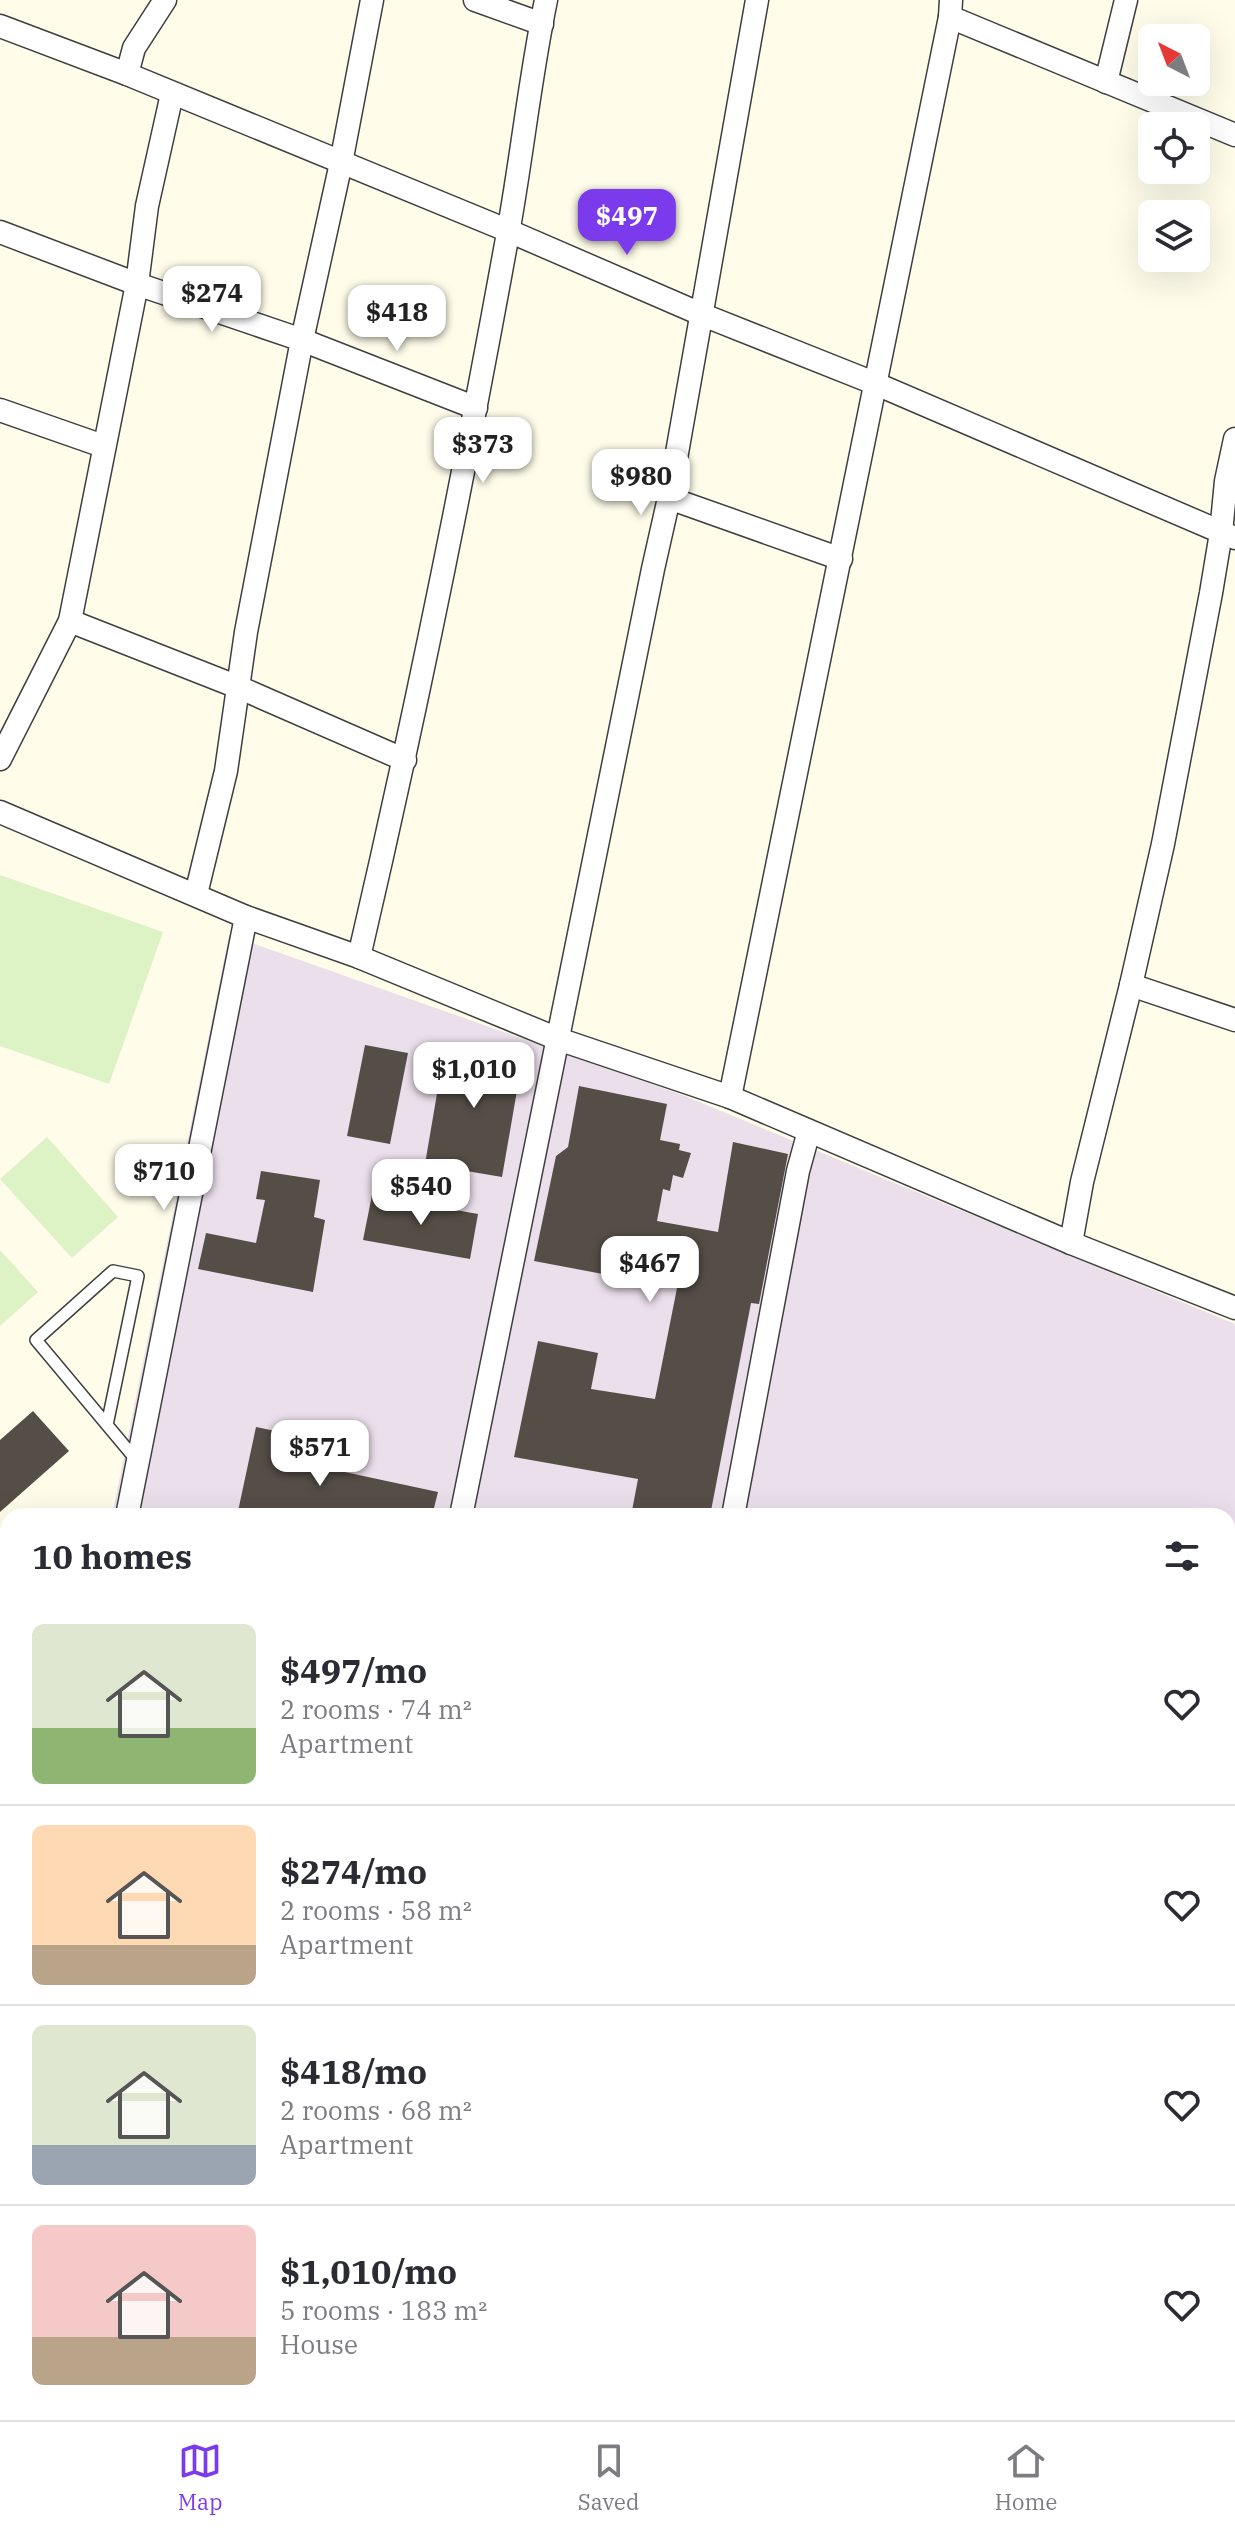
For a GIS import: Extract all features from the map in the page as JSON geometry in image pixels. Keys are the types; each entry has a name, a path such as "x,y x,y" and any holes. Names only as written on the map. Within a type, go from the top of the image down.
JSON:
{"street":[{"path":"127,74 134,48 165,0"},
{"path":"196,894 226,771 246,632 372,0"},
{"path":"475,0 542,24"},
{"path":"359,957 405,760 476,408 509,231 546,0"},
{"path":"463,1508 669,498 757,0"},
{"path":"1106,82 1126,0"},
{"path":"730,1097 950,8 1106,82 1235,135"},
{"path":"0,26 127,74 509,231 1228,535"},
{"path":"0,759 70,621 137,284 147,206 172,94"},
{"path":"0,232 137,284 302,340 476,408"},
{"path":"0,410 103,446"},
{"path":"1071,1243 1082,1182 1163,844 1228,535 1226,481 1235,439"},
{"path":"669,498 841,559"},
{"path":"70,621 238,687 405,760"},
{"path":"0,812 246,917 359,957 558,1039 730,1097 1071,1243 1235,1308"},
{"path":"129,1508 246,917"},
{"path":"1131,985 1235,1020"},
{"path":"735,1508 798,1171 809,1131"}],"lane":[{"path":"107,1425 138,1276 113,1271 36,1340 107,1425 138,1462"}],"shaded area":[{"path":"229,935 685,1096 1235,1324 1235,1508 114,1508"}],"green space":[{"path":"0,875 163,932 109,1084 0,1046"},
{"path":"47,1137 118,1217 72,1258 0,1179"},
{"path":"0,1250 38,1292 0,1326"}],"building":[{"path":"365,1045 408,1053 390,1144 347,1136"},
{"path":"442,1045 523,1056 502,1177 425,1164 440,1076"},
{"path":"579,1086 667,1104 660,1140 680,1144 679,1150 691,1153 683,1178 673,1175 670,1191 663,1189 657,1221 718,1232 733,1142 788,1154 759,1304 751,1303 712,1508 633,1508 638,1479 514,1457 538,1341 598,1353 591,1389 655,1399 677,1288 534,1261 556,1156 568,1147"},
{"path":"261,1171 320,1180 314,1217 325,1220 313,1292 198,1269 206,1233 256,1243 265,1200 256,1199"},
{"path":"372,1195 478,1214 470,1259 363,1240"},
{"path":"33,1411 69,1451 5,1508 0,1508 0,1440"},
{"path":"256,1427 290,1434 284,1459 438,1492 434,1508 239,1508"}]}
